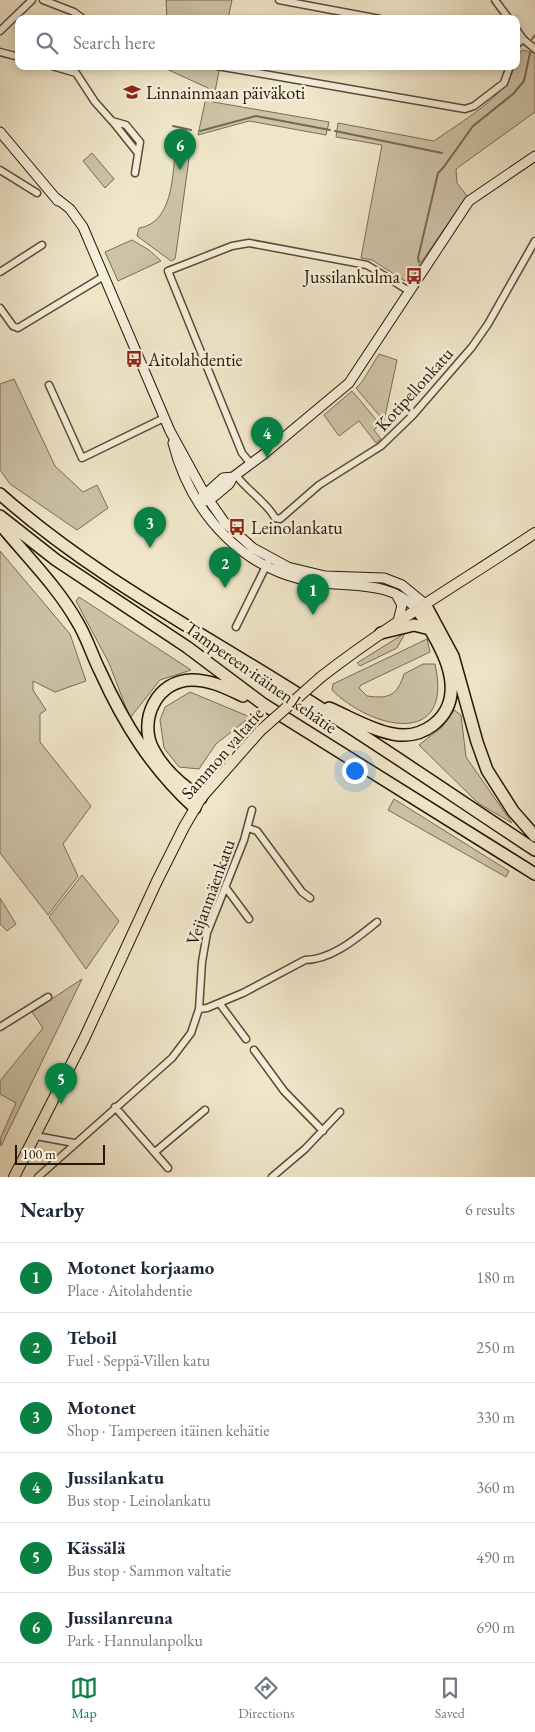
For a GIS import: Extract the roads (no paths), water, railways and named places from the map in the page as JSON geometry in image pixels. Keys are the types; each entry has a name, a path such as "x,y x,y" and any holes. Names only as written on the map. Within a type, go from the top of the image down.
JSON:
{"highway":[{"name":"Tampereen itäinen kehätie","path":"0,494 38,526 101,571 298,694 535,850"},
{"name":"Tampereen itäinen kehätie","path":"0,516 56,560 187,647 263,704 535,874"},
{"path":"0,524 42,572 79,624 119,711 142,751 170,785 198,803"},
{"path":"298,694 384,732 403,735 421,733 442,717 451,696 450,676 421,606"},
{"path":"421,606 453,656 477,742 488,770 513,811 535,836"},
{"path":"382,633 414,625 430,629"},
{"path":"198,803 153,750 147,729 150,710 154,702 159,695 173,685 191,680 214,683 263,704"}],"main road":[{"path":"0,132 56,198 93,251 170,431 206,497 238,536 267,562 308,573 384,578 402,585 421,606"},
{"path":"198,502 229,484 235,476 349,383 469,201 535,156"},
{"path":"170,431 179,461 198,502 207,517 230,542 306,581 370,585 394,592 421,606"},
{"name":"Sammon valtatie","path":"14,1177 117,971 160,873 198,803 260,731 321,678 398,621 535,533"},
{"path":"394,592 402,606 398,621"}],"street":[{"path":"17,15 32,0"},
{"path":"43,0 78,15"},
{"path":"279,0 299,2 361,15"},
{"path":"495,0 506,15"},
{"path":"0,31 15,16"},
{"path":"520,35 535,49"},
{"path":"0,52 15,57"},
{"path":"66,70 76,73 95,102 137,152 135,173"},
{"path":"240,70 465,109 474,106 504,83 509,70"},
{"path":"0,170 37,192"},
{"name":"Kotipellonkatu","path":"235,476 268,508 275,518 280,519 285,517 319,486 393,437 472,347 488,324 535,241"},
{"path":"251,464 239,445 168,271 232,246 249,243 367,265 409,291"},
{"path":"0,272 42,245"},
{"path":"0,308 13,326 18,328 104,276"},
{"path":"49,385 82,458 164,418"},
{"path":"236,627 267,562"},
{"name":"Veijanmäenkatu","path":"38,1177 178,1052 193,1028 199,1009 204,948 248,828 252,810"},
{"path":"248,828 257,831 302,892 310,898"},
{"path":"226,888 249,919"},
{"path":"199,1009 220,1004 305,960 315,959 348,944 377,922"},
{"path":"0,1027 48,997"},
{"path":"220,1004 246,1039"},
{"path":"254,1050 284,1091 323,1131"},
{"path":"116,1107 168,1168"},
{"path":"155,1152 205,1110"},
{"path":"272,1177 323,1131 340,1112"},
{"path":"36,1136 74,1143"},
{"path":"47,1169 51,1177"}],"waterway":[{"path":"532,39 535,35"},
{"path":"419,262 418,258 438,173 473,126 513,94 524,81 530,53"},
{"path":"200,131 256,116 330,130"},
{"path":"173,126 191,130"},
{"path":"335,131 442,153"}],"place":[{"name":"Linnainmaan päiväkoti","path":"132,92"},
{"name":"Jussilanreuna","path":"180,170"},
{"name":"Jussilankulma","path":"414,276"},
{"name":"Aitolahdentie","path":"134,359"},
{"name":"Jussilankatu","path":"267,458"},
{"name":"Leinolankatu","path":"237,527"},
{"name":"Motonet","path":"150,548"},
{"name":"Teboil","path":"225,588"},
{"name":"Motonet korjaamo","path":"313,615"},
{"name":"Kässälä","path":"61,1104"}]}
